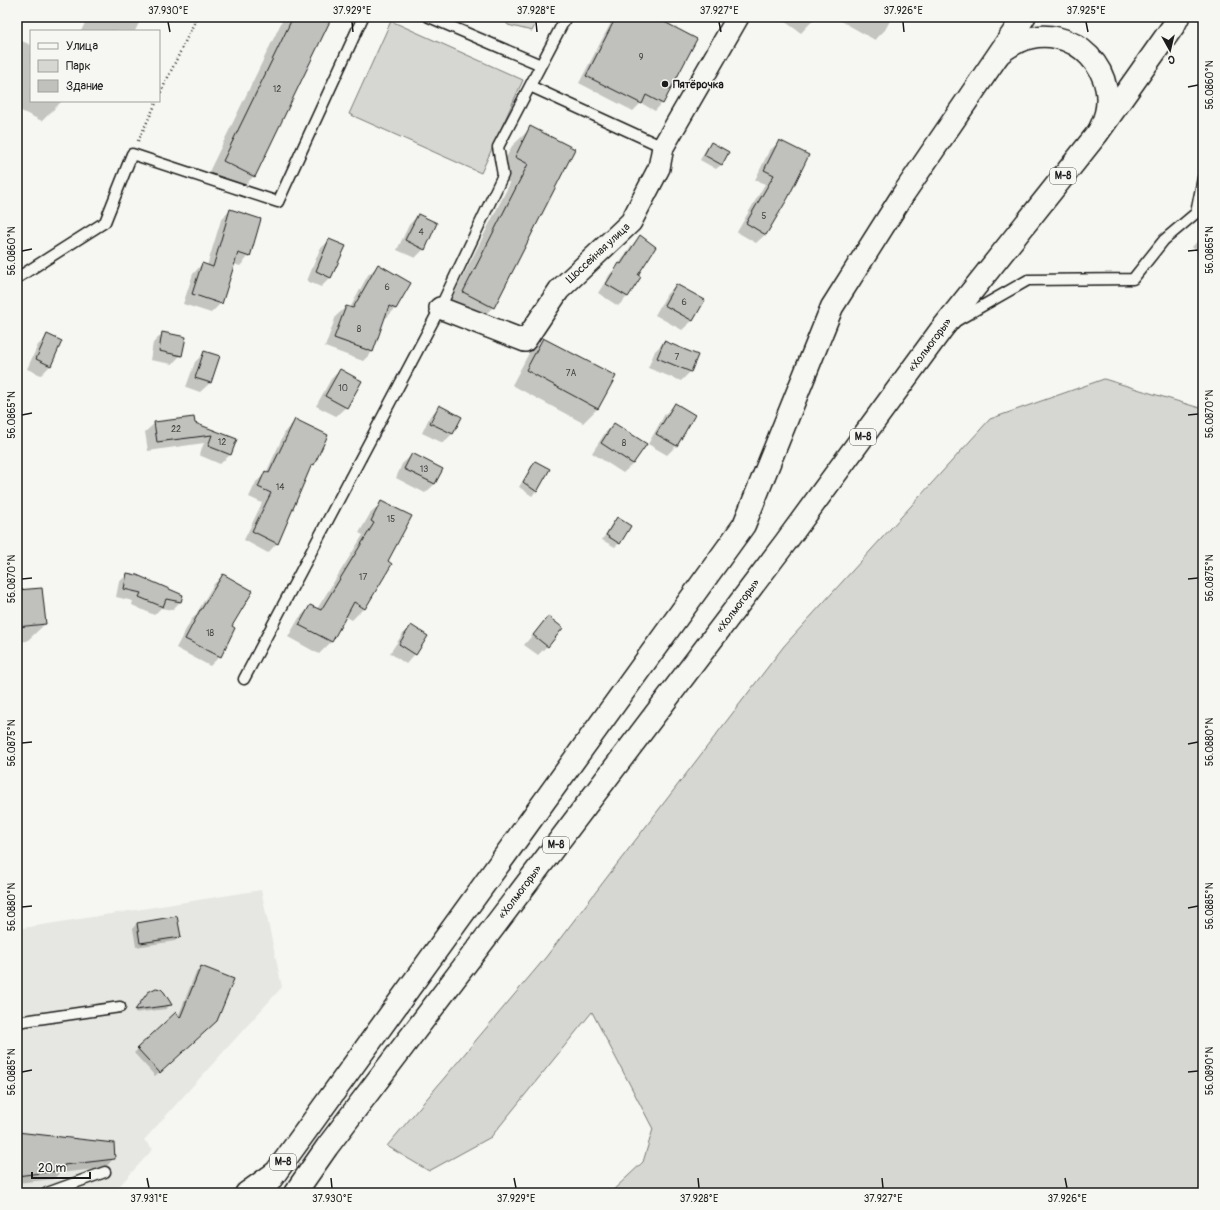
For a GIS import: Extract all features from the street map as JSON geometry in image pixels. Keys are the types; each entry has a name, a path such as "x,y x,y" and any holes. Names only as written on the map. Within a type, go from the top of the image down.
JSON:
{"highway":[{"name":"М-8","path":"261,1193 744,525 832,307 904,193 1024,17"},
{"name":"«Холмогоры»","path":"295,1193 332,1140 786,543 940,330 1097,134 1170,31 1178,17"}],"street":[{"name":"Шоссейная улица","path":"440,308 525,341 559,290 631,222 659,168 662,147 738,17"},
{"path":"991,65 1000,54 1012,45 1025,39 1038,36 1066,40 1079,47 1090,56 1099,67 1104,79 1107,94 1107,108 1104,121 1097,134"},
{"path":"246,1193 278,1170"}],"lane":[{"path":"17,278 105,222 132,154 278,202 363,17"},
{"path":"429,17 541,65"},
{"path":"244,679 440,308 502,175 498,147 566,17"},
{"path":"530,86 662,147"},
{"path":"940,330 1028,280 1133,279 1164,240 1196,213 1203,178"},
{"path":"17,1022 120,1007"},
{"path":"47,1193 105,1172"}],"path":[{"path":"160,94 197,17"},
{"path":"132,154 157,102"}],"shaded area":[{"path":"261,890 282,987 144,1140 153,1149 113,1193 17,1193 17,929"}],"green space":[{"path":"502,17 539,17 532,31 508,25"},
{"path":"391,21 523,80 481,173 349,114"},
{"path":"1104,379 1203,409 1203,1193 610,1193 643,1162 653,1129 592,1012 491,1137 429,1171 387,1146 546,957 784,646 990,419"}],"building":[{"path":"293,17 332,17 255,177 223,161"},
{"path":"616,17 655,17 697,39 663,104 646,95 642,104 586,76"},
{"path":"530,126 575,149 494,308 463,292 528,164 515,157"},
{"path":"779,140 809,155 788,198 766,235 746,223 774,175 764,170"},
{"path":"711,142 729,152 722,165 704,155"},
{"path":"230,209 261,219 250,257 238,253 222,304 192,294 202,263 213,267"},
{"path":"418,214 437,223 425,250 405,240"},
{"path":"640,235 656,247 638,275 641,277 628,297 606,284 619,263 621,264"},
{"path":"329,239 346,246 331,278 316,271"},
{"path":"378,264 411,283 396,309 389,306 373,352 334,338 346,306 353,308"},
{"path":"676,284 705,300 693,321 664,305"},
{"path":"162,332 186,337 182,356 159,351"},
{"path":"47,334 62,341 51,366 36,359"},
{"path":"543,338 616,376 598,409 526,370"},
{"path":"664,341 698,355 691,372 657,358"},
{"path":"204,351 220,356 211,383 195,378"},
{"path":"340,369 362,381 347,408 325,396"},
{"path":"675,403 695,415 677,446 656,434"},
{"path":"439,405 462,417 453,434 430,423"},
{"path":"194,417 195,423 237,439 231,455 208,446 212,435 157,442 154,422"},
{"path":"295,419 328,435 314,465 312,464 278,544 252,531 271,493 258,487 265,471 269,473"},
{"path":"614,423 647,444 633,464 601,443"},
{"path":"412,453 443,469 435,484 404,469"},
{"path":"535,461 550,469 537,492 523,482"},
{"path":"381,501 412,516 388,561 392,564 365,609 354,602 332,642 299,625 310,605 321,610 374,523 371,521"},
{"path":"617,517 631,526 620,544 606,535"},
{"path":"127,573 137,575 183,595 181,602 166,599 163,607 139,597 141,593 124,589"},
{"path":"223,574 253,591 232,626 235,628 221,657 185,639 200,610"},
{"path":"42,588 46,624 17,627 17,590"},
{"path":"548,616 563,628 548,647 533,635"},
{"path":"411,625 428,636 416,655 399,644"},
{"path":"177,916 181,937 140,943 137,923"},
{"path":"201,966 234,979 217,1021 160,1073 137,1048 176,1012 180,1018"},
{"path":"156,988 161,989 164,992 172,1005 135,1010 148,992"},
{"path":"17,1132 114,1143 115,1159 64,1165 64,1170 17,1176"}],"place":[{"name":"Пятёрочка","path":"665,84"}]}
